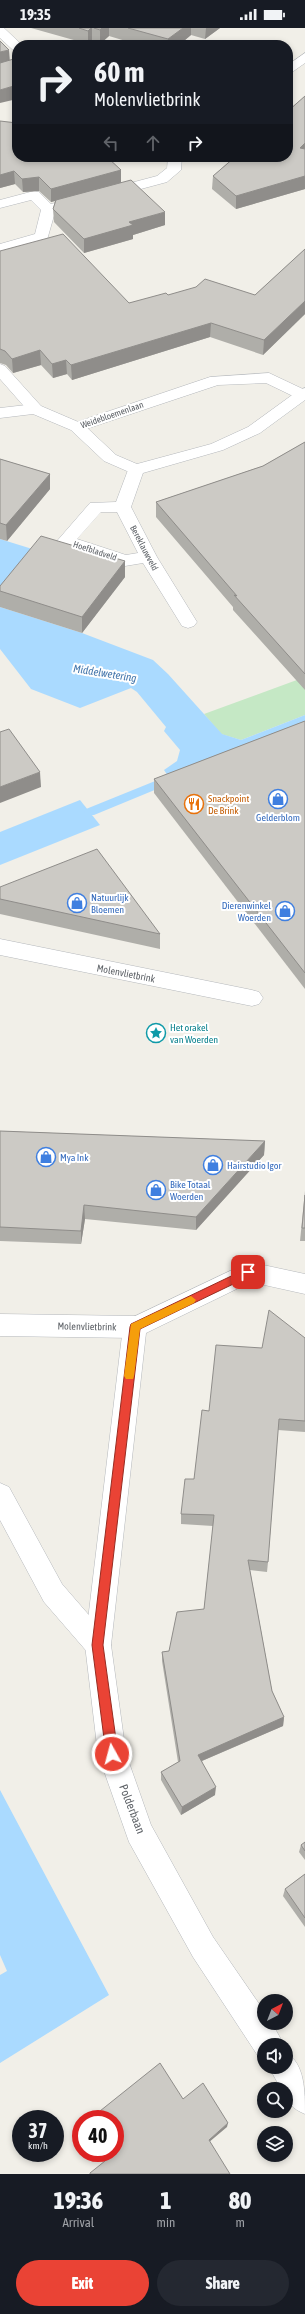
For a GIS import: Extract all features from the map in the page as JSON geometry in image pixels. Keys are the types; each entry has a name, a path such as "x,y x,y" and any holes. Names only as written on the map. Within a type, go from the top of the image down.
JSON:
{"street":[{"path":"0,31 12,42"},
{"path":"293,67 305,57"},
{"path":"48,209 162,179 174,170 175,162"},
{"path":"0,204 34,195 48,209"},
{"path":"0,248 42,237 48,209"},
{"path":"0,369 35,409 77,427"},
{"name":"Weidebloemenlaan","path":"269,378 304,394 254,430 217,447 136,470 110,458 77,427 216,380 269,378"},
{"path":"0,413 35,409"},
{"path":"123,507 136,470"},
{"name":"Hoefbladveld","path":"123,507 96,507 66,541 125,561 148,557"},
{"name":"Bereklauwveld","path":"123,507 148,557 188,622"},
{"name":"Molenvlietbrink","path":"0,948 252,998"},
{"name":"Molenvlietbrink","path":"0,1325 135,1327 248,1272 305,1284"},
{"name":"Polderbaan","path":"135,1327 98,1645 112,1754 139,1832 203,1947 264,2038"},
{"path":"0,1495 53,1592 98,1645"},
{"path":"289,2074 305,2099"}],"green space":[{"path":"305,677 305,715 241,740 221,734 204,714"}],"water":[{"path":"0,539 42,552 0,603"},
{"name":"Middelwetering","path":"0,607 82,633 153,660 168,674 222,734 241,740 305,715 305,735 170,779 164,770 177,761 180,750 164,731 166,727 137,692 131,688 80,708 31,689 0,649"},
{"path":"80,800 100,825 0,865 0,832"},
{"path":"0,1790 109,1995 0,2063 0,1975 7,1971 0,1955"}],"building":[{"path":"79,28 91,28 88,31"},
{"path":"128,28 183,28 168,39"},
{"path":"0,41 9,50 0,52"},
{"path":"12,59 12,86 0,90 0,63"},
{"path":"305,96 305,143 300,148 305,149 305,176 236,196 213,176 229,162 293,162 293,107"},
{"path":"0,121 12,122 12,162 112,162 121,170 51,189 39,177 22,179 14,171 0,175"},
{"path":"131,180 165,212 129,222 133,225 84,239 53,209 56,200"},
{"path":"63,234 129,303 166,293 168,295 196,287 205,279 255,295 305,249 305,301 264,340 211,323 71,365 66,360 52,364 40,350 12,359 5,351 0,349 0,251"},
{"path":"305,442 305,674 234,595 237,596 156,502 263,466"},
{"path":"0,459 50,474 6,525 0,523"},
{"path":"41,536 125,561 82,617 0,591 0,586"},
{"path":"305,721 305,973 154,779"},
{"path":"9,729 40,772 0,787 0,732"},
{"path":"97,849 160,934 0,899 0,887"},
{"path":"0,1131 265,1141 196,1217 84,1205 81,1231 0,1227"},
{"path":"305,1195 305,1228 302,1228"},
{"path":"269,1310 305,1338 305,1421 279,1419 268,1562 248,1560 272,1691 284,1717 198,1755 216,1787 182,1807 161,1772 180,1761 162,1652 169,1651 177,1612 204,1609 214,1515 181,1514 185,1479 194,1479 202,1410 209,1411 216,1345 262,1348"},
{"path":"305,1842 305,1851 301,1845"},
{"path":"305,1874 305,1918 285,1889"},
{"path":"160,2063 183,2099 203,2083 228,2123 209,2140 230,2174 90,2174 104,2162 124,2162 124,2110 101,2110"}],"waterway":[{"path":"90,812 170,779"}],"slow traffic":[{"path":"129,1376 135,1327 191,1300"}],"place":[{"name":"Gelderblom","path":"278,799"},
{"name":"Snackpoint De Brink","path":"194,804"},
{"name":"Natuurlijk Bloemen","path":"77,903"},
{"name":"Dierenwinkel Woerden","path":"285,911"},
{"name":"Het orakel van Woerden","path":"156,1033"},
{"name":"Mya Ink","path":"46,1157"},
{"name":"Hairstudio Igor","path":"213,1165"},
{"name":"Bike Totaal Woerden","path":"156,1190"}],"route":[{"path":"112,1754 98,1645 135,1327 248,1272"}]}
